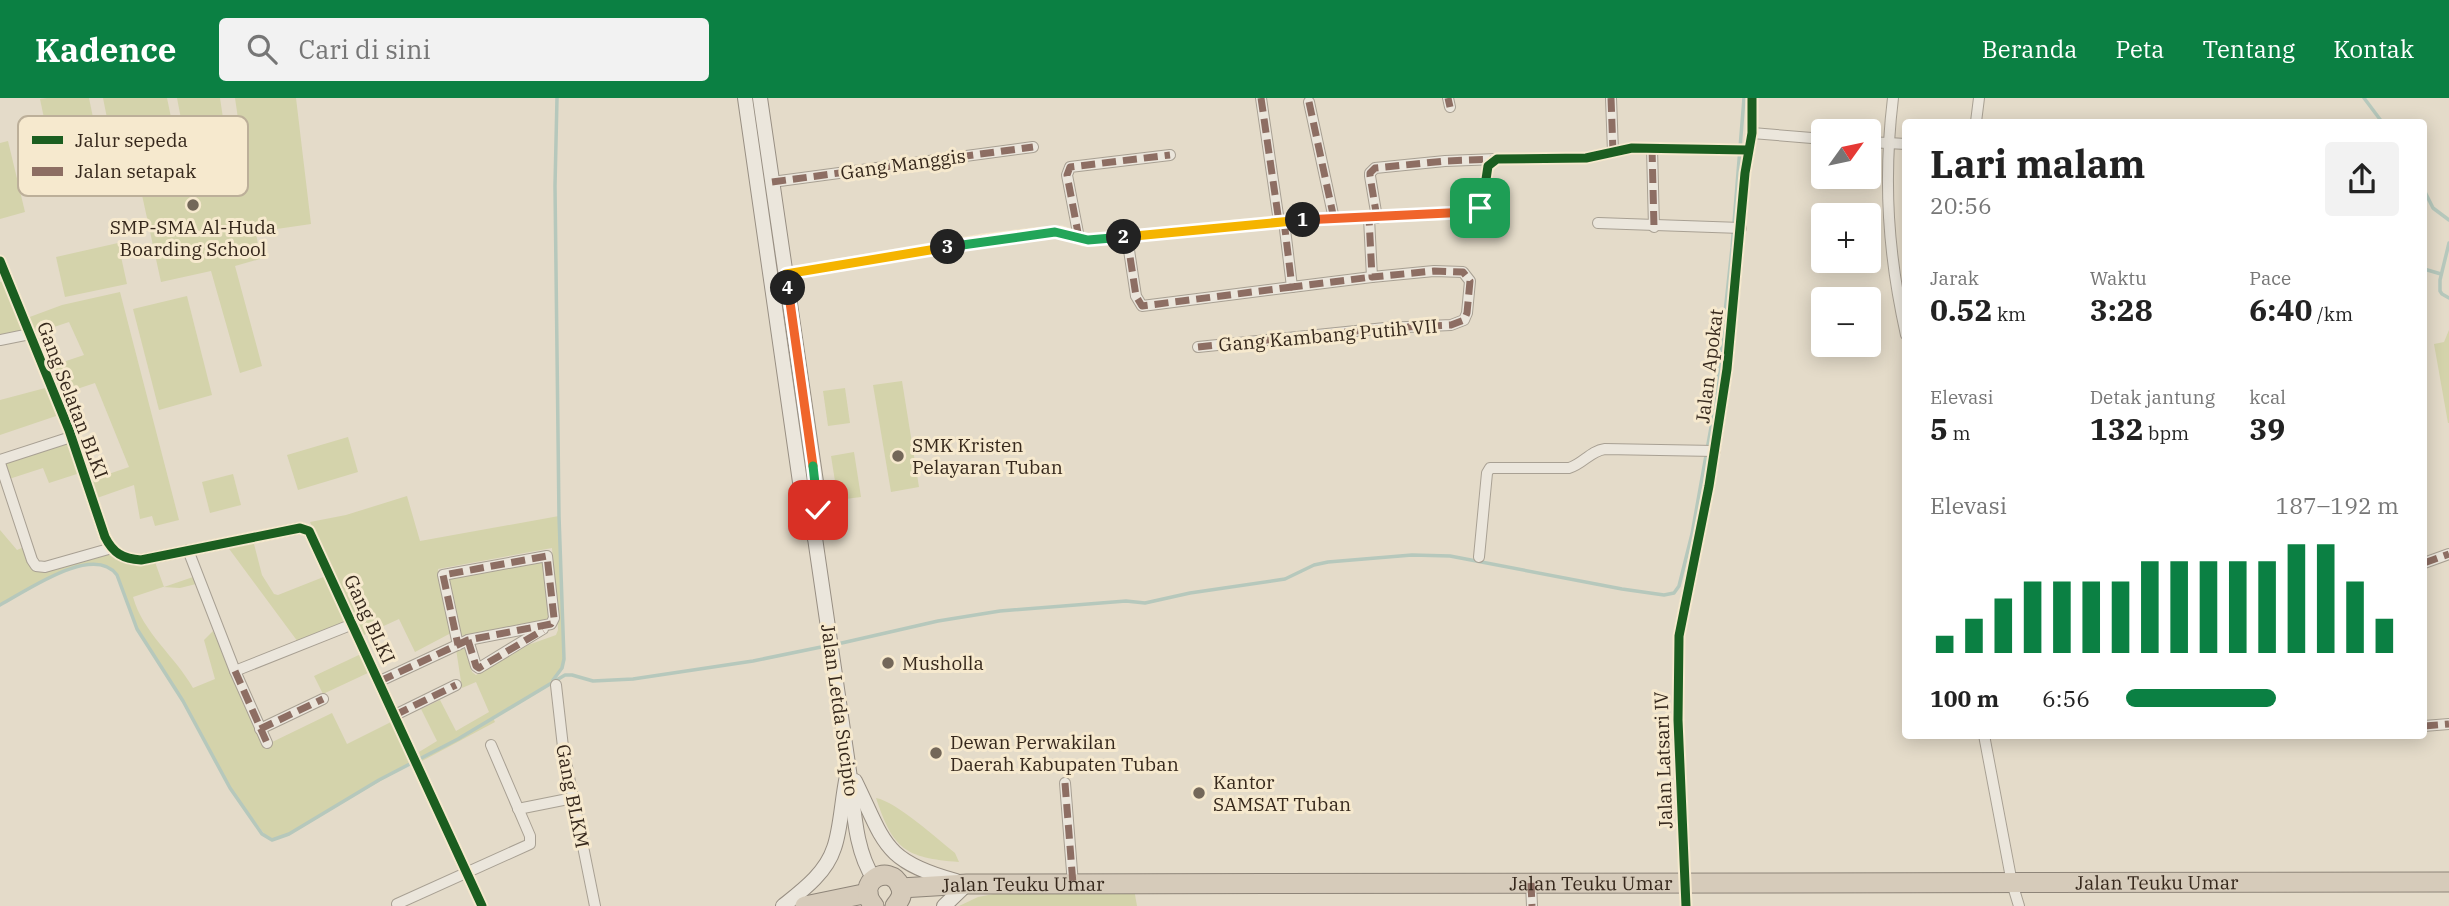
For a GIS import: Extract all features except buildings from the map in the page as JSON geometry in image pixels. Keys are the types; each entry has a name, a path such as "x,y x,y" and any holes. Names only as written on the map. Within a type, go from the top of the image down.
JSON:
{"highway":[{"path":"805,906 872,892 884,875 899,883 898,897"},
{"name":"Jalan Teuku Umar","path":"898,897 967,884 2449,882"}],"main road":[{"name":"Jalan Letda Sucipto","path":"745,98 804,509 815,538 860,847 872,892"},
{"name":"Jalan Letda Sucipto","path":"760,98 816,482 818,523 815,538"},
{"path":"849,768 878,833 897,856 924,871 967,884 944,906"},
{"path":"783,906 816,877 834,849 849,768"}],"street":[{"path":"1261,98 1292,287"},
{"path":"1611,98 1613,152"},
{"name":"Jalan Apokat","path":"1679,636 1734,319 1735,228 1742,149 1752,133 1752,98"},
{"path":"1893,98 1888,144 1889,240 1902,313"},
{"path":"1976,119 1979,98"},
{"path":"1309,102 1334,219"},
{"path":"1752,133 1811,138"},
{"path":"1881,143 1902,144"},
{"name":"Gang Manggis","path":"772,182 1033,147"},
{"path":"1127,237 1136,296 1142,306 1372,277 1373,218 1370,173 1375,168 1446,161 1579,159 1632,148 1742,149"},
{"path":"1652,148 1654,227"},
{"path":"1079,238 1067,175 1070,167 1170,155"},
{"path":"786,274 1001,238 1055,232 1094,240 1282,221 1475,212 1483,204 1488,166 1499,159"},
{"path":"1598,223 1735,228"},
{"name":"Gang Selatan BLKI","path":"0,261 71,437 105,537 113,550"},
{"name":"Gang Kambang Putih VII","path":"1198,348 1392,328 1451,325 1466,317 1470,281 1464,272 1433,271 1372,277"},
{"path":"0,340 30,334"},
{"path":"71,437 0,462 32,560 36,566 45,567 113,550"},
{"path":"1479,557 1488,470 1493,467 1572,467 1600,450 1709,451"},
{"name":"Gang BLKI","path":"113,550 121,556 136,560 305,528 309,531 482,906"},
{"path":"188,550 235,671 267,743"},
{"path":"2427,562 2449,554"},
{"path":"547,556 554,618 550,626 479,668 463,643 443,575 547,556"},
{"path":"235,671 353,624"},
{"path":"380,681 463,643 550,626"},
{"name":"Jalan Latsari IV","path":"1679,636 1678,720 1686,906"},
{"path":"395,715 456,685"},
{"name":"Gang BLKM","path":"556,685 560,725 595,906"},
{"path":"260,729 323,699"},
{"path":"2427,726 2449,724"},
{"path":"1985,739 2012,883 2019,906"},
{"path":"397,904 529,845 530,836 491,745"},
{"path":"1065,782 1073,884"},
{"path":"518,809 573,798"},
{"path":"1531,883 1532,906"}],"green space":[{"path":"89,98 93,116 44,116 40,99"},
{"path":"103,98 167,98 171,116 107,116"},
{"path":"177,98 220,98 223,116 180,116"},
{"path":"235,98 296,98 311,224 256,232 260,259 235,266 262,366 240,373 211,271 161,282 142,196 248,196 248,116 238,116"},
{"path":"8,141 18,183 18,196 21,196 25,212 0,219 0,143"},
{"path":"118,243 127,284 65,297 56,257"},
{"path":"4,281 23,330 0,336 0,282"},
{"path":"120,292 179,520 155,526 152,516 140,519 134,485 97,498 91,480 129,467 95,383 59,395 48,367 84,355 69,322 33,334 27,318 62,305"},
{"path":"187,296 212,395 159,410 133,309"},
{"path":"2449,330 2448,423 2434,344 2444,342"},
{"path":"902,381 919,487 891,492 873,385"},
{"path":"49,387 59,415 0,435 0,400"},
{"path":"845,388 850,423 828,426 823,391"},
{"path":"348,437 358,472 298,490 287,455"},
{"path":"70,441 80,473 49,483 43,468 9,479 3,463"},
{"path":"854,452 861,497 838,500 831,456"},
{"path":"233,474 241,505 210,513 202,482"},
{"path":"407,496 420,541 559,516 564,664 547,685 493,718 495,722 422,761 419,752 437,741 421,709 440,700 456,731 489,712 476,682 462,688 456,649 465,649 472,672 476,675 528,645 556,635 558,630 552,548 438,569 451,633 415,652 399,619 364,635 310,522 346,515"},
{"path":"0,530 17,550 24,547 33,569 39,572 109,554 131,563 155,562 164,587 193,577 196,584 180,588 163,587 133,597 138,610 193,688 215,679 204,640 213,631 264,746 332,713 347,744 393,721 412,763 282,837 268,839 230,788 183,701 137,629 115,573 103,567 88,565 73,568 40,582 0,605"},
{"path":"253,540 262,575 274,594 278,595 326,576 347,622 298,642 227,546"},
{"path":"545,559 549,620 461,636 448,577"},
{"path":"361,654 370,672 323,694 314,676"},
{"path":"876,798 895,806 917,822 955,853 959,862 926,857 904,848 895,840"},
{"path":"1134,889 1137,906 959,906 978,897 999,893"}],"waterway":[{"path":"553,680 562,668 564,659 559,516 555,186 557,98"},
{"path":"833,645 938,621 1000,611 1126,601 1145,603 1190,593 1285,579 1314,565 1328,562 1412,555 1450,556 1622,589 1664,595 1674,593 1679,586 1692,534 1715,405 1732,248 1744,98"},
{"path":"2364,98 2380,119"},
{"path":"2427,196 2433,208 2449,220"},
{"path":"2449,243 2440,280 2440,291 2449,298"},
{"path":"2427,270 2441,274"},
{"path":"0,605 42,581 76,567 92,564 106,567 117,575 137,629 183,701 230,788 262,834 272,840 289,834 379,780 458,739 565,675 593,681 633,679 753,661 826,646"}],"marked path":[{"path":"1261,98 1279,222"},
{"path":"1448,98 1450,107"},
{"path":"1611,98 1613,152"},
{"path":"1309,102 1334,219"},
{"path":"772,182 1033,147"},
{"path":"1652,148 1654,227"},
{"path":"1079,238 1067,175 1070,167 1170,155"},
{"path":"1377,218 1370,176 1375,168 1497,159"},
{"path":"1198,347 1385,328 1451,325 1464,320 1470,281 1463,272 1434,271 1372,277 1369,218"},
{"path":"1284,221 1292,287 1372,277"},
{"path":"1127,237 1136,296 1142,306 1292,287"},
{"path":"2427,562 2449,554"},
{"path":"380,681 468,640 551,624 554,618 547,556 443,575 458,645"},
{"path":"468,640 479,668 543,630"},
{"path":"235,671 267,743"},
{"path":"395,715 456,685"},
{"path":"260,729 323,699"},
{"path":"2427,726 2449,724"},
{"path":"1065,783 1073,884"},
{"path":"1531,883 1532,906"}],"cycle path":[{"path":"1686,906 1678,720 1679,636 1709,486 1727,369 1745,173 1752,133 1752,98"},
{"path":"786,274 983,240 1042,233 1061,232 1084,240 1094,240 1284,221 1472,212 1482,206 1488,166 1497,159 1586,158 1632,148 1747,150"},
{"path":"0,261 69,430 105,537 115,551 124,557 141,560 300,528 309,531 482,906"}],"place":[{"name":"SMP-SMA Al-Huda Boarding School","path":"193,205"},
{"name":"SMK Kristen Pelayaran Tuban","path":"898,456"},
{"name":"Musholla","path":"888,663"},
{"name":"Dewan Perwakilan Daerah Kabupaten Tuban","path":"936,753"},
{"name":"Kantor SAMSAT Tuban","path":"1199,793"}],"route":[{"path":"818,510 786,274 983,240 1042,233 1061,232 1084,240 1094,240 1314,219 1475,212 1480,208"}]}
